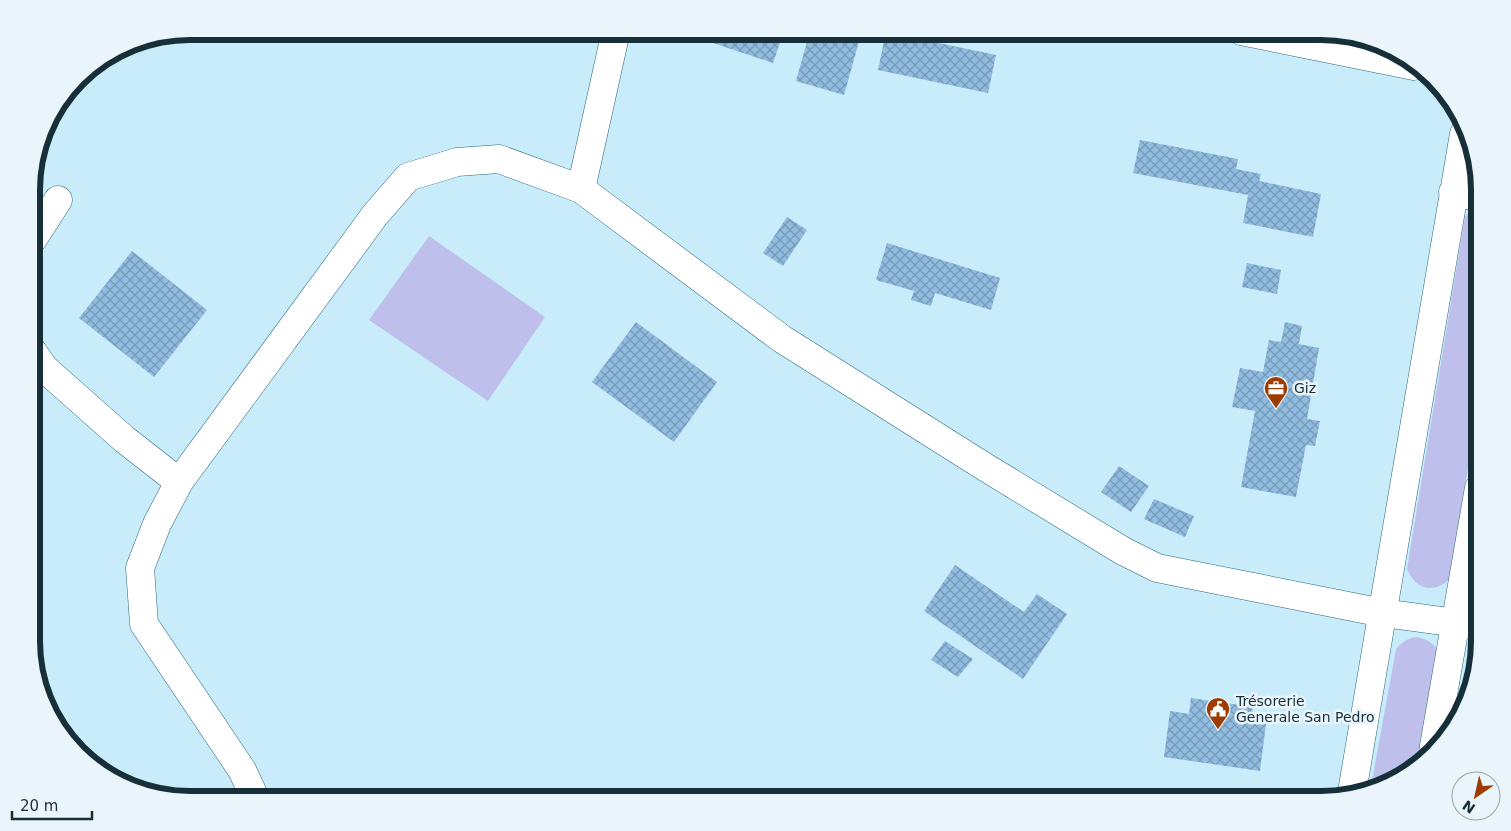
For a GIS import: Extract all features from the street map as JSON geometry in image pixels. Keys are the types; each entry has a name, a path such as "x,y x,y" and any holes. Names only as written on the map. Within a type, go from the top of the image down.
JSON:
{"street":[{"path":"581,189 614,40"},
{"path":"1285,40 1401,63"},
{"path":"1353,787 1463,141"},
{"path":"252,791 242,770 144,624 140,568 157,524 180,482 375,215 408,177 457,162 499,159 581,189 782,339 985,467 1123,551 1157,568 1383,613 1467,624"},
{"path":"1453,192 1471,195"},
{"path":"40,228 58,200"},
{"path":"40,362 58,381 124,439 180,482"},
{"path":"1437,737 1467,624 1471,579"}],"shaded area":[{"path":"1470,211 1471,449 1450,579 1437,587 1426,588 1415,582 1407,569 1465,217"},
{"path":"429,236 545,317 488,401 369,320"},
{"path":"1415,637 1430,642 1440,654 1422,752 1404,766 1372,782 1396,649 1400,644"}],"building":[{"path":"704,40 781,40 773,63"},
{"path":"807,40 859,40 844,95 796,81"},
{"path":"884,40 924,40 996,55 988,93 878,70"},
{"path":"1140,140 1238,159 1236,169 1261,174 1259,181 1321,194 1313,237 1243,223 1248,195 1133,173"},
{"path":"787,217 807,230 783,266 763,253"},
{"path":"887,243 1000,278 991,310 935,293 931,306 911,300 914,291 876,280"},
{"path":"132,251 207,310 154,377 79,318"},
{"path":"1247,263 1281,270 1277,294 1242,287"},
{"path":"636,322 717,382 674,442 592,382"},
{"name":"Giz","path":"1285,322 1302,326 1299,344 1319,348 1307,419 1320,421 1315,446 1306,445 1296,497 1241,487 1255,411 1232,407 1240,368 1263,372 1269,340 1281,342"},
{"path":"1119,466 1149,486 1131,512 1101,492"},
{"path":"1154,499 1194,516 1185,537 1144,519"},
{"path":"955,565 1024,612 1037,594 1067,614 1023,679 924,611"},
{"path":"945,641 973,659 958,677 931,660"},
{"path":"1191,698 1253,707 1251,722 1266,724 1260,771 1164,757 1170,711 1189,714"}],"place":[{"name":"Giz","path":"1276,409"},
{"name":"Trésorerie Generale San Pedro","path":"1218,730"}]}
